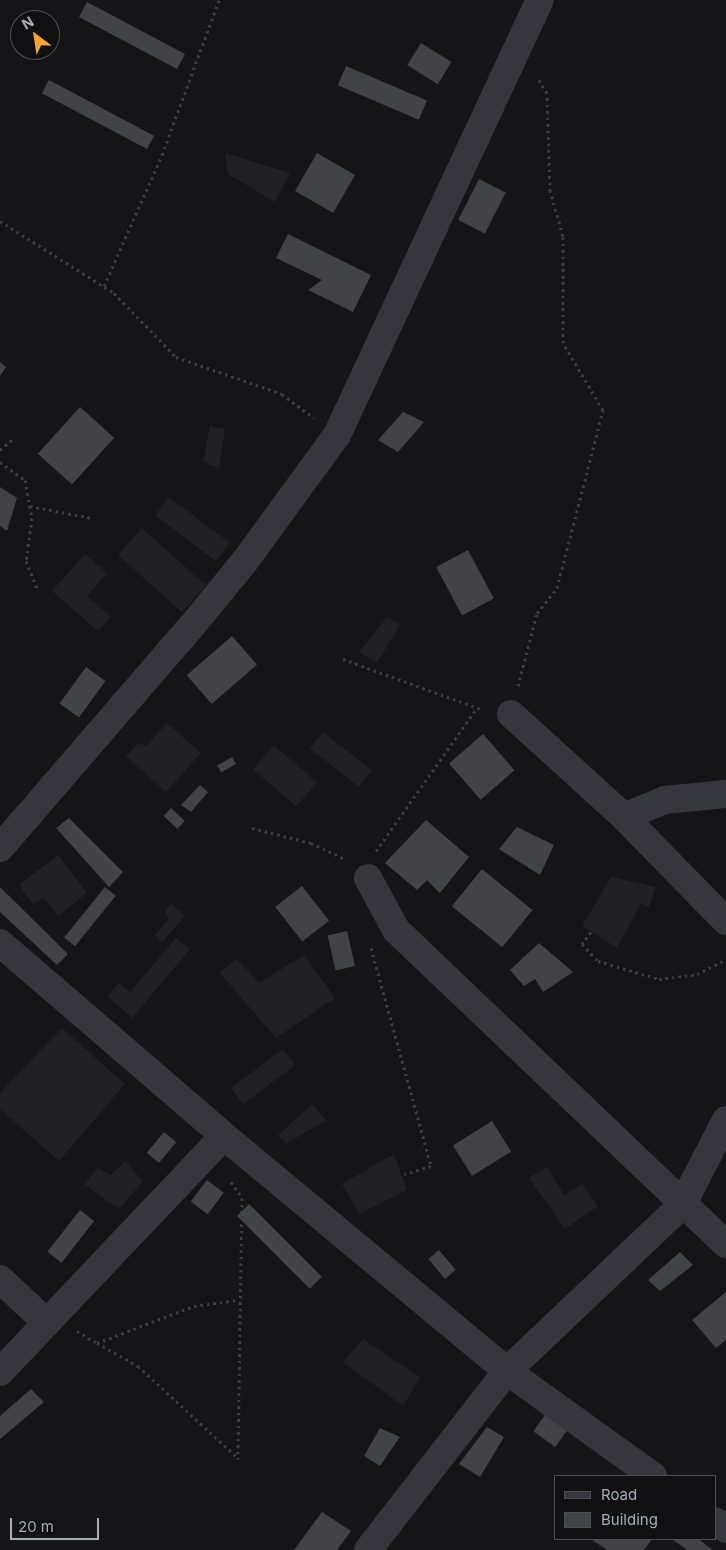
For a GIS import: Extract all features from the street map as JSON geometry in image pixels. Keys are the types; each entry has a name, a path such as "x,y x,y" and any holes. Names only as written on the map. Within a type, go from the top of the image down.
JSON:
{"street":[{"path":"0,848 192,627 245,561 337,435 540,0"},
{"path":"511,714 624,817 726,921"},
{"path":"624,817 665,800 726,794"},
{"path":"358,872 396,930 682,1206 726,1244"},
{"path":"0,943 217,1143 507,1371 652,1475"},
{"path":"368,1550 507,1371 682,1206 726,1120"},
{"path":"0,1372 217,1143"},
{"path":"0,1279 50,1320"}],"path":[{"path":"104,286 162,154 219,0"},
{"path":"511,714 537,613 556,588 604,410 563,343 563,236 550,192 550,109 547,92 518,50"},
{"path":"0,221 104,286 176,357 282,394 337,435"},
{"path":"0,450 14,438"},
{"path":"0,462 25,480 32,518 26,561 38,590"},
{"path":"30,506 92,518"},
{"path":"343,659 476,709 376,851 358,872"},
{"path":"252,828 312,843 345,858 358,872"},
{"path":"345,858 358,872"},
{"path":"591,932 582,944 598,961 660,979 697,974 726,960"},
{"path":"369,941 431,1166 404,1174"},
{"path":"50,1320 138,1366 238,1459 238,1300 242,1198 217,1143"},
{"path":"97,1343 194,1306 238,1300"}],"shaded area":[{"path":"225,153 290,173 275,202 228,174"},
{"path":"210,426 225,429 219,468 203,462"},
{"path":"169,497 230,543 216,561 155,515"},
{"path":"142,528 206,586 182,612 118,555"},
{"path":"85,554 107,573 87,596 111,617 98,631 52,591"},
{"path":"387,617 400,625 377,663 359,652"},
{"path":"167,723 201,753 166,792 126,756 138,743 146,746"},
{"path":"323,732 372,770 359,787 310,749"},
{"path":"274,745 317,782 296,807 253,769"},
{"path":"58,855 87,893 58,916 43,897 33,904 19,885"},
{"path":"611,877 656,887 649,907 641,903 617,948 582,926"},
{"path":"171,904 185,916 162,942 155,935 169,919 165,911"},
{"path":"176,938 190,949 132,1018 107,996 119,983 130,992"},
{"path":"304,955 335,998 276,1038 219,972 237,959 259,983"},
{"path":"62,1028 125,1084 59,1161 0,1109 0,1093"},
{"path":"283,1049 295,1065 243,1104 231,1088"},
{"path":"312,1104 326,1120 286,1144 278,1135"},
{"path":"394,1154 407,1190 359,1214 342,1184"},
{"path":"125,1161 143,1181 119,1209 84,1184 98,1168 111,1175"},
{"path":"547,1167 564,1195 582,1184 598,1206 565,1229 529,1178"},
{"path":"363,1339 420,1377 403,1406 343,1362"}],"building":[{"path":"87,2 185,54 177,69 79,17"},
{"path":"421,43 452,62 438,84 407,65"},
{"path":"346,66 427,100 419,120 338,85"},
{"path":"49,80 154,136 147,149 42,93"},
{"path":"317,153 355,175 333,213 295,191"},
{"path":"479,179 506,193 485,234 458,220"},
{"path":"288,234 371,275 353,312 308,290 322,280 276,258"},
{"path":"0,362 6,367 0,376"},
{"path":"80,407 114,438 72,485 38,454"},
{"path":"403,412 424,422 398,452 378,440"},
{"path":"0,487 17,498 7,531 0,526"},
{"path":"468,550 494,599 462,615 436,567"},
{"path":"232,636 257,665 212,704 187,675"},
{"path":"86,667 105,681 79,718 60,703"},
{"path":"483,734 514,770 481,800 449,764"},
{"path":"232,757 236,764 221,772 217,766"},
{"path":"200,785 208,792 191,812 181,805"},
{"path":"171,808 185,821 177,829 163,816"},
{"path":"69,818 123,872 109,887 56,828"},
{"path":"426,820 469,857 440,893 427,880 417,890 385,863"},
{"path":"517,827 554,845 540,875 499,849"},
{"path":"482,869 533,910 502,947 452,906"},
{"path":"302,886 329,921 302,942 275,907"},
{"path":"0,887 68,954 57,965 0,912"},
{"path":"105,887 116,896 75,946 64,938"},
{"path":"347,931 355,966 336,971 328,935"},
{"path":"539,943 573,972 543,992 535,979 524,986 510,970"},
{"path":"492,1121 511,1152 472,1176 453,1145"},
{"path":"164,1132 176,1142 159,1163 147,1153"},
{"path":"207,1180 224,1193 208,1214 191,1202"},
{"path":"249,1204 322,1277 310,1289 237,1216"},
{"path":"80,1210 94,1221 62,1263 47,1252"},
{"path":"439,1250 456,1270 445,1279 428,1259"},
{"path":"680,1252 693,1265 660,1291 648,1280"},
{"path":"726,1292 726,1340 716,1348 692,1320"},
{"path":"31,1389 44,1402 0,1439 0,1416"},
{"path":"548,1411 570,1427 555,1447 533,1431"},
{"path":"487,1427 504,1437 480,1477 459,1464"},
{"path":"380,1428 400,1437 380,1466 364,1456"},
{"path":"322,1512 351,1531 337,1550 294,1550"},
{"path":"592,1540 651,1540 644,1550 607,1550"},
{"path":"673,1540 699,1540 713,1550 687,1550"}]}
